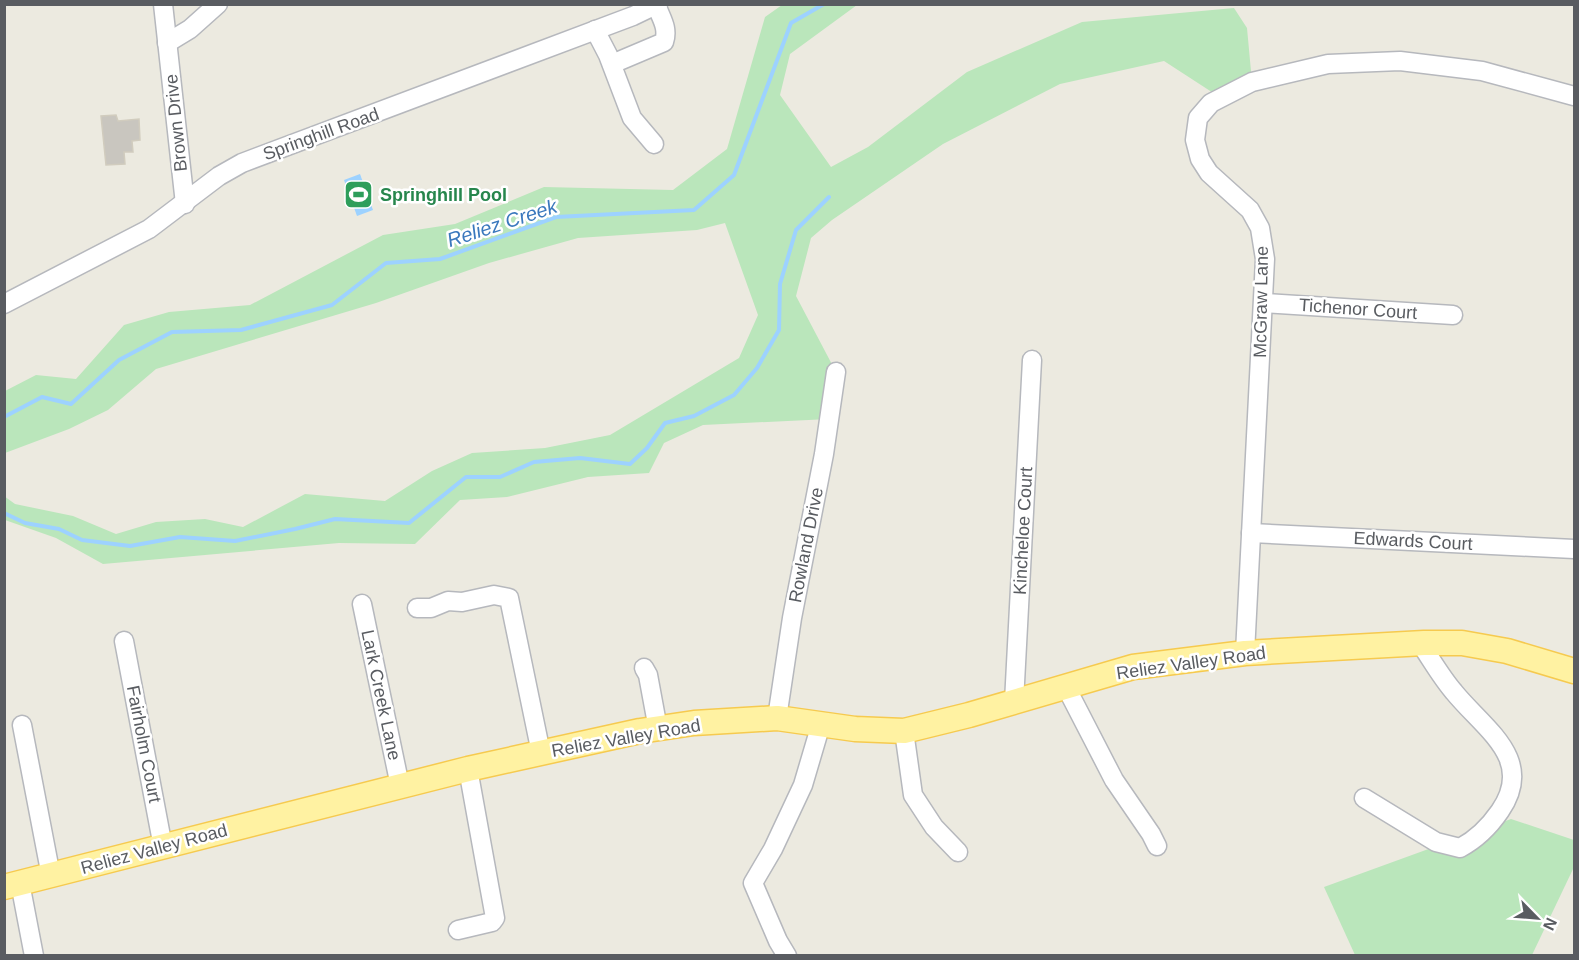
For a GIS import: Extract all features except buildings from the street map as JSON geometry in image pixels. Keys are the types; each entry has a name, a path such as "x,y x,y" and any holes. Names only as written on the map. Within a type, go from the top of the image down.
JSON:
{"main road":[{"name":"Reliez Valley Road","path":"12,885 400,786 640,731 694,723 777,718 855,729 904,731 969,715 1133,667 1245,653 1419,643 1462,644 1507,651 1575,671"}],"street":[{"name":"Brown Drive","path":"163,4 185,204"},
{"path":"167,43 190,29 218,4"},
{"path":"612,64 664,42 666,35 664,22 656,5"},
{"name":"Springhill Road","path":"4,304 134,237 185,204 219,176 242,163 595,30 631,10 656,5"},
{"path":"595,30 612,64 632,118 654,144"},
{"name":"McGraw Lane","path":"1245,653 1265,259 1260,228 1250,210 1209,173 1200,159 1195,140 1198,118 1211,103 1252,82 1328,64 1400,61 1482,71 1575,96"},
{"name":"Tichenor Court","path":"1264,303 1453,315"},
{"name":"Kincheloe Court","path":"1014,702 1032,360"},
{"name":"Rowland Drive","path":"777,718 792,618 824,454 836,372"},
{"name":"Edwards Court","path":"1251,533 1575,549"},
{"path":"417,608 431,608 448,601 462,602 494,595 509,598 541,753"},
{"name":"Lark Creek Lane","path":"363,604 400,786"},
{"name":"Fairholm Court","path":"124,641 163,847"},
{"path":"1364,798 1436,842 1460,848 1474,841 1492,823 1512,789 1513,772 1508,756 1499,742 1453,691 1419,643"},
{"path":"644,668 648,675 658,729"},
{"path":"1066,687 1114,780 1151,834 1156,846"},
{"path":"787,956 778,941 753,883 773,849 802,785 821,724"},
{"path":"22,725 51,876"},
{"path":"904,731 913,795 934,827 958,852"},
{"path":"458,930 492,922 495,918 468,770"},
{"path":"12,885 34,956"}],"green space":[{"path":"782,5 857,5 790,54 780,95 831,167 868,147 967,72 1082,22 1234,8 1247,28 1252,82 1221,98 1164,61 1060,84 943,144 832,220 811,238 796,296 836,372 829,419 703,425 664,443 649,473 588,477 507,497 460,500 415,544 339,543 103,564 56,538 5,520 4,496 15,504 73,516 116,534 156,522 205,519 243,527 305,494 385,501 432,471 472,453 545,448 610,435 739,358 758,315 725,223 697,230 578,238 489,263 376,303 156,369 108,410 69,429 5,453 5,391 36,375 76,379 124,325 169,312 250,305 383,235 455,224 544,187 673,190 727,149 765,17"},
{"path":"1511,819 1574,840 1574,867 1532,955 1355,955 1324,887"}],"water":[{"name":"Springhill Pool","path":"360,174 373,210 357,216 344,180"}],"waterway":[{"name":"Reliez Creek","path":"4,417 42,397 71,404 119,360 172,332 241,330 332,305 386,263 440,259 556,217 694,210 734,175 791,23 824,4"},
{"path":"4,513 25,523 59,529 82,540 130,546 180,537 235,541 335,519 409,523 466,477 500,477 534,462 580,458 630,464 647,448 665,423 694,416 734,395 757,368 779,330 780,284 796,230 829,197"}],"place":[{"name":"Springhill Pool","path":"359,195"}]}
